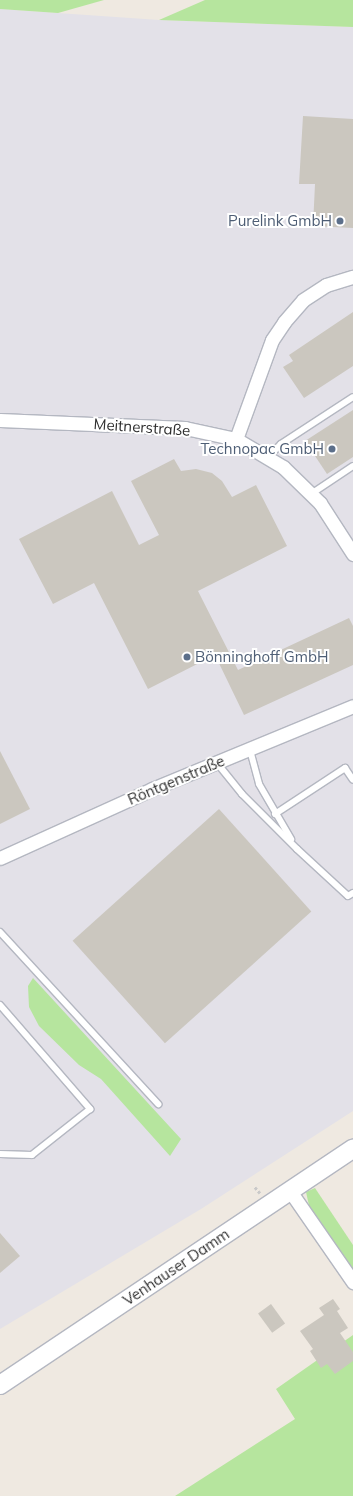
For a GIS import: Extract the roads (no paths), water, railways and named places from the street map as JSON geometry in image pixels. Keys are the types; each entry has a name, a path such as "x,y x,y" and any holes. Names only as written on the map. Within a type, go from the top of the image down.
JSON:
{"main road":[{"name":"Venhauser Damm","path":"0,1385 353,1149"}],"street":[{"path":"236,439 272,340 284,322 309,296 326,285 353,276"},
{"name":"Meitnerstraße","path":"0,420 185,428 236,439 283,467 311,494 320,503 353,554"},
{"name":"Röntgenstraße","path":"0,858 217,763 353,706"},
{"path":"290,1192 353,1282"}],"lane":[{"path":"266,458 282,444 353,397"},
{"path":"311,494 353,466"},
{"path":"250,750 259,784 275,814 297,849"},
{"path":"217,763 242,794 297,849 348,896 353,893"},
{"path":"275,814 345,768 353,780"},
{"path":"0,932 158,1104"},
{"path":"0,1006 90,1109 32,1155 0,1154"}],"place":[{"name":"Purelink GmbH","path":"340,221"},
{"name":"Technopac GmbH","path":"332,449"},
{"name":"Bönninghoff GmbH","path":"187,657"}]}
